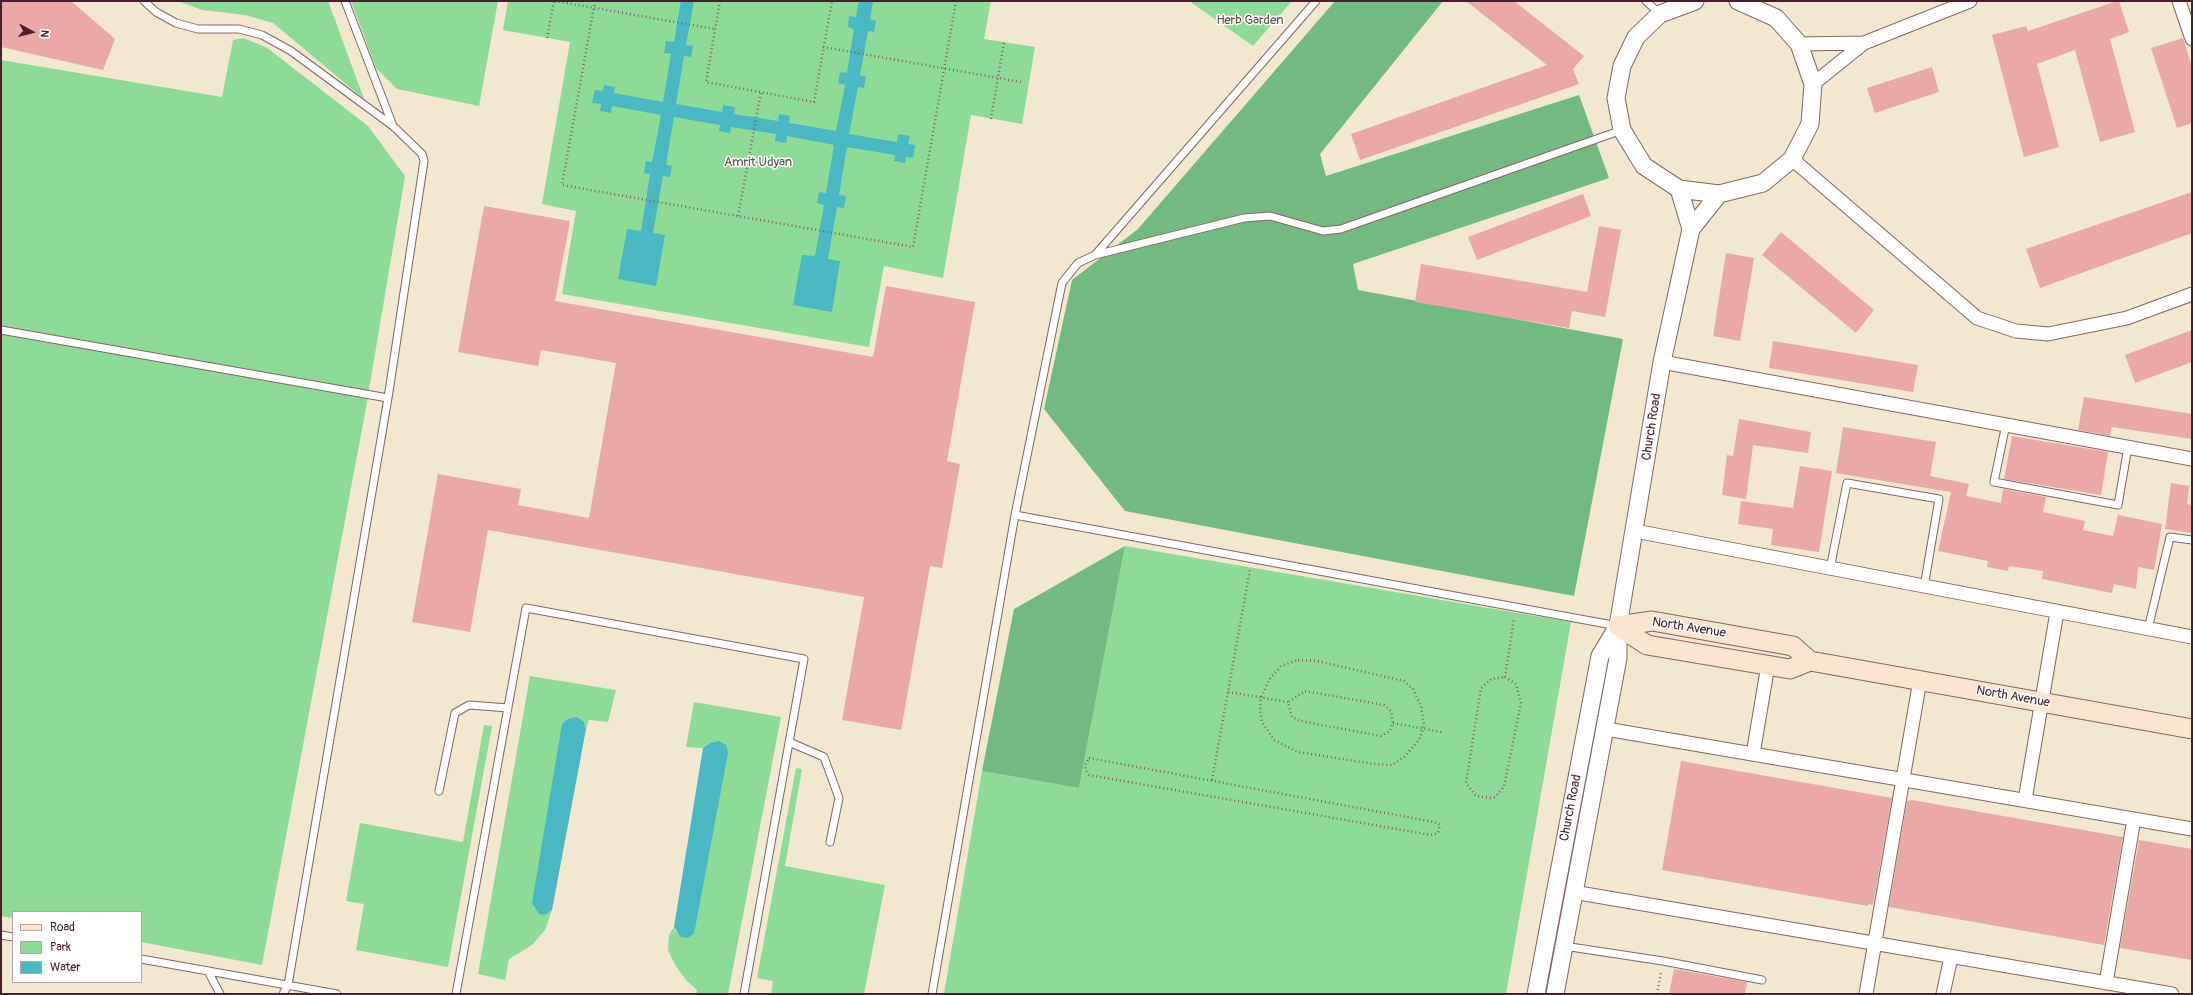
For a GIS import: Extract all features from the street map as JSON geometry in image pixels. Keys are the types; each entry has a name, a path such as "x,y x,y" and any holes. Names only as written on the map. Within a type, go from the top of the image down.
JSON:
{"main road":[{"name":"North Avenue","path":"1618,626 1652,621 1793,646 1810,661"},
{"name":"North Avenue","path":"1618,626 1647,645 1790,669 1810,661 2192,729"}],"street":[{"path":"1695,1 1660,14 1636,37 1622,66 1616,98 1622,130 1644,166 1679,189 1719,194 1763,183 1792,159 1810,124 1813,84 1799,44 1776,18 1738,1"},
{"path":"1813,84 1864,42 1970,1"},
{"path":"2178,1 2192,39"},
{"path":"1799,44 1864,42"},
{"path":"1792,159 1977,318 2016,331 2048,334 2127,318 2192,294"},
{"path":"1679,189 1692,229"},
{"name":"Church Road","path":"1555,994 1573,892 1606,729 1618,658 1618,626 1662,362 1692,229 1719,194"},
{"path":"1662,362 2192,459"},
{"path":"1635,531 2192,637"},
{"path":"2025,800 2057,612"},
{"name":"Church Road","path":"1536,994 1600,656 1618,626"},
{"path":"1753,754 1768,665"},
{"path":"1866,994 1876,944 1920,680"},
{"path":"1606,729 2192,829"},
{"path":"2106,983 2134,819"},
{"path":"1573,892 2172,994"},
{"path":"1543,958 1562,954"},
{"path":"1943,994 1951,956"}],"lane":[{"path":"144,1 156,12 176,23 198,29 239,29 262,35 291,51 393,126 422,154 424,168 388,398 288,986 282,994"},
{"path":"345,1 393,126"},
{"path":"1095,255 1316,1"},
{"path":"1646,1 1660,14"},
{"path":"932,994 1015,515 1062,283 1078,263 1095,255 1244,218 1270,216 1324,231 1341,229 1622,130"},
{"path":"1,330 388,398"},
{"path":"2006,424 1994,482 2118,505 2128,447"},
{"path":"1830,569 1847,483 1939,499 1924,587"},
{"path":"1015,515 1252,560 1618,626"},
{"path":"2148,629 2170,537 2192,540"},
{"path":"456,994 526,608 804,659 744,994"},
{"path":"439,792 455,713 469,705 508,708"},
{"path":"790,742 824,757 839,798 830,842"},
{"path":"1,935 12,937"},
{"path":"1562,954 1663,962 1762,980"},
{"path":"142,959 337,994"},
{"path":"208,971 220,994"}],"path":[{"path":"547,38 554,1 715,29"},
{"path":"595,1 562,185 913,248 956,1"},
{"path":"720,1 706,82 814,102 832,1"},
{"path":"991,119 1004,42"},
{"path":"824,47 1021,82"},
{"path":"738,216 761,92"},
{"path":"1212,780 1252,560"},
{"path":"1505,677 1516,607"},
{"path":"1298,660 1317,660 1404,681 1413,688 1421,706 1424,725 1419,740 1404,757 1392,765 1374,764 1298,752 1274,740 1262,722 1261,698 1269,680 1281,666 1298,660"},
{"path":"1505,677 1516,684 1521,703 1504,787 1495,797 1490,798 1476,796 1466,783 1482,688 1491,679 1505,677"},
{"path":"1228,692 1288,702 1305,691 1384,706 1391,711 1393,723 1390,731 1381,736 1300,721 1292,716 1288,702"},
{"path":"1393,723 1442,732"},
{"path":"1089,758 1102,759 1212,780 1434,822 1440,825 1438,833 1431,835 1089,775 1086,771 1085,765 1089,758"},
{"path":"1657,994 1663,962"}],"green space":[{"path":"178,1 328,1 364,99 273,23 245,15 202,10"},
{"path":"351,1 498,1 479,106 397,89 376,68"},
{"name":"Amrit Udyan","path":"508,1 991,1 984,39 1035,47 1022,124 971,115 943,278 884,266 869,347 562,294 576,211 542,204 570,42 503,30"},
{"name":"Herb Garden","path":"1189,1 1292,1 1253,46"},
{"path":"1335,1 1443,1 1320,154 1326,176 1579,95 1609,178 1353,264 1358,290 1623,339 1574,596 1125,511 1044,409 1072,280 1138,229"},
{"path":"243,38 266,47 368,126 405,176 365,413 262,965 142,942 142,911 12,911 12,918 1,916 1,60 222,97 233,40"},
{"path":"1125,546 1571,622 1506,994 944,994 982,771 1079,788"},
{"path":"1125,546 1079,788 982,771 1014,609"},
{"path":"530,676 616,690 608,722 589,720 586,729 584,722 545,915 552,910 545,930 532,945 509,959 505,980 478,974"},
{"path":"694,702 781,717 728,994 696,994 697,990 687,981 675,965 668,950 669,935 674,927 676,933 710,743 703,748 686,747"},
{"path":"484,725 492,726 448,967 356,950 364,904 346,901 360,823 463,842"},
{"path":"796,768 802,769 785,866 885,885 864,994 771,994 773,981 757,978"}],"water":[{"path":"681,1 694,1 686,45 693,46 691,57 684,56 676,104 722,112 723,105 735,107 734,114 778,121 779,114 790,116 789,123 836,131 845,85 838,83 840,72 847,73 854,29 848,27 849,16 856,17 859,1 873,1 870,19 876,21 874,32 868,31 860,75 866,77 864,88 858,87 849,134 897,142 898,134 910,136 908,144 915,145 913,158 906,157 905,163 894,161 895,155 847,147 839,195 846,196 844,208 837,207 828,259 840,261 832,312 793,305 802,255 815,256 824,205 817,203 819,192 826,193 834,145 787,136 786,143 775,141 776,134 731,127 730,133 719,131 720,125 674,117 666,165 672,166 670,177 663,176 653,233 665,235 656,286 618,279 627,229 641,231 650,174 644,173 646,161 652,162 661,115 612,106 611,113 600,111 601,104 592,103 595,90 603,91 604,85 615,87 614,93 663,102 671,54 664,53 666,41 674,42"},
{"path":"577,717 584,722 586,729 552,910 545,915 539,914 532,903 562,724 568,719"},
{"path":"719,741 726,745 728,753 694,934 687,938 681,937 674,927 703,748 710,743"}],"building":[{"path":"1,1 71,1 115,39 103,70 1,47"},
{"path":"1466,1 1514,1 1584,56 1573,69 1579,84 1360,160 1351,134 1547,65"},
{"path":"2119,1 2129,32 2110,39 2135,132 2100,142 2075,50 2037,64 2059,147 2024,157 1992,35 2026,26 2028,31"},
{"path":"2183,38 2192,67 2192,123 2177,128 2151,48"},
{"path":"1932,67 1939,92 1875,113 1867,88"},
{"path":"2192,192 2192,233 2040,288 2026,249"},
{"path":"1583,194 1591,216 1477,260 1468,237"},
{"path":"484,206 570,221 555,301 873,357 886,286 975,302 947,461 960,464 942,568 930,566 901,730 842,720 864,597 488,530 470,632 412,622 438,474 521,489 518,505 589,518 616,363 541,350 538,366 458,352"},
{"path":"1599,226 1621,230 1605,317 1572,311 1569,328 1415,302 1421,264 1587,292"},
{"path":"1781,232 1874,310 1856,333 1762,255"},
{"path":"1726,253 1754,258 1740,341 1713,336"},
{"path":"2192,330 2192,362 2135,383 2125,355"},
{"path":"1773,341 1918,365 1913,392 1769,368"},
{"path":"2084,397 2192,414 2192,439 2112,427 2110,436 2078,430"},
{"path":"1739,419 1811,432 1808,453 1753,445 1746,499 1722,495 1727,455 1733,456"},
{"path":"1843,427 1936,442 1930,476 1969,484 1966,496 2001,503 2003,489 2046,497 2043,512 2085,521 2083,530 2113,536 2118,515 2162,524 2154,570 2138,567 2136,589 2114,584 2112,593 2042,579 2043,571 2009,566 2008,571 1987,567 1988,561 1938,551 1951,492 1836,473"},
{"path":"2012,436 2108,452 2101,495 2004,479"},
{"path":"1800,466 1832,471 1819,552 1771,545 1773,529 1738,524 1741,501 1793,508"},
{"path":"2171,483 2189,486 2187,504 2192,505 2192,533 2165,529"},
{"path":"1681,761 1892,798 1873,905 1868,904 1868,906 1662,870"},
{"path":"1912,800 2123,837 2104,945 1889,907 1907,801"},
{"path":"2139,840 2192,849 2192,960 2120,948"},
{"path":"1674,969 1747,982 1745,994 1669,994"}]}
